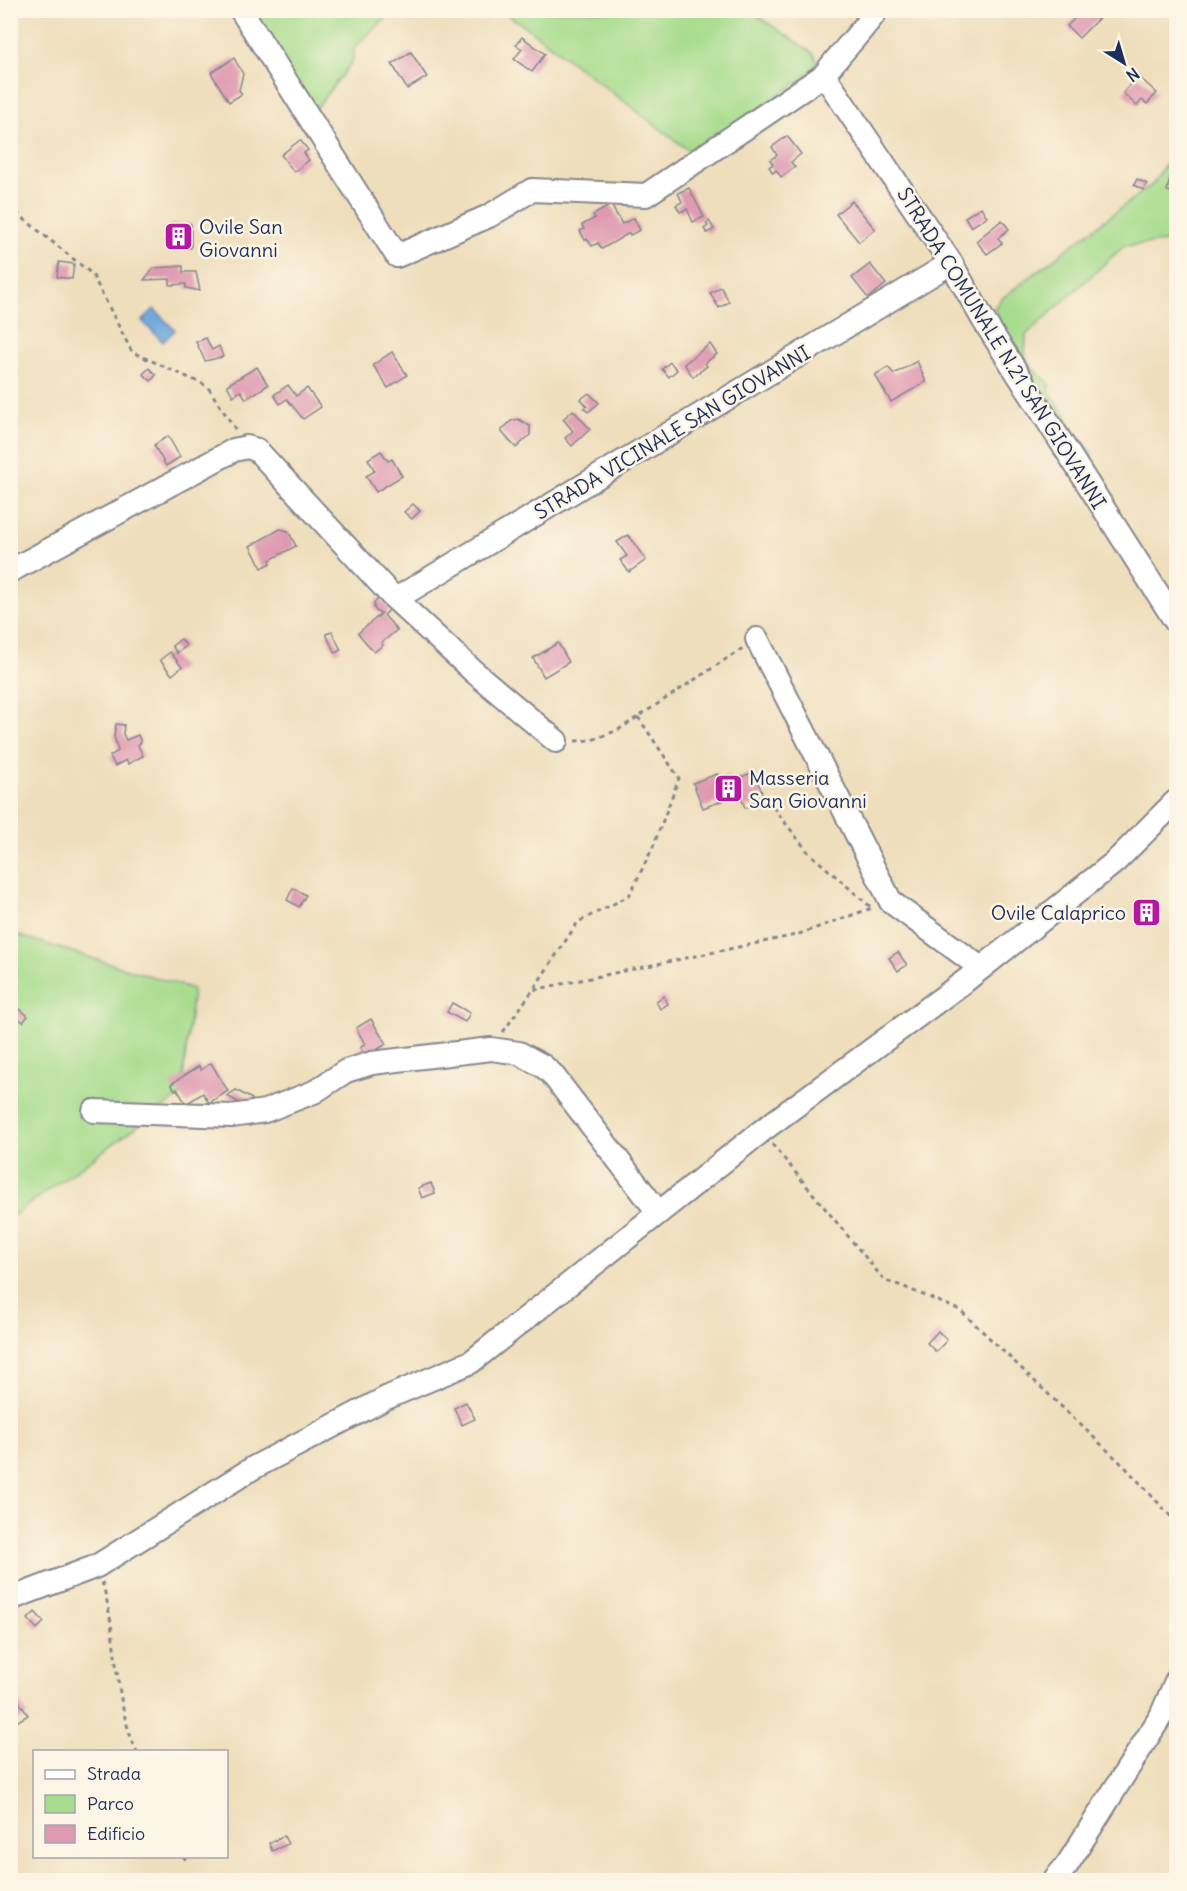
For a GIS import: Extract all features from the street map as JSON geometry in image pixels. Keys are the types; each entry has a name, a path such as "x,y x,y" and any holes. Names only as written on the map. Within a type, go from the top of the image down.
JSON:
{"street":[{"path":"241,10 397,256 489,216 532,190 646,195 824,75 877,10"},
{"name":"STRADA COMUNALE N.21 SAN GIOVANNI","path":"824,75 951,263 984,321 1176,622"},
{"name":"STRADA VICINALE SAN GIOVANNI","path":"392,596 399,597 951,263"},
{"path":"10,571 234,450 247,447 257,450 392,596 473,671 556,741"},
{"path":"757,639 891,902 981,968"},
{"path":"10,1599 97,1566 253,1468 387,1398 471,1362 763,1130 981,968 1115,862 1176,801"},
{"path":"94,1111 232,1116 265,1111 314,1092 346,1071 372,1063 491,1048 519,1053 543,1066 552,1074 658,1212"},
{"path":"1054,1881 1067,1865 1161,1716 1176,1680"}],"path":[{"path":"10,206 92,274 132,352 207,386 247,447"},
{"path":"556,741 591,740 618,730 757,639"},
{"path":"491,1048 578,922 629,896 653,847 679,778 638,717"},
{"path":"773,807 808,852 881,915"},
{"path":"533,990 796,935 872,908"},
{"path":"763,1130 885,1281 960,1310 1126,1468 1176,1522"},
{"path":"97,1566 105,1592 122,1710 136,1750"}],"green space":[{"path":"239,11 393,11 355,47 352,62 315,110"},
{"path":"501,11 750,11 813,53 818,62 804,78 692,153 526,27"},
{"path":"1164,166 1176,170 1176,241 1124,246 1026,335 1025,357 1028,364 1049,383 1050,393 1066,416 1069,427 1092,453 1089,458 1090,465 1151,577 996,321 998,315 994,308 1001,299 1154,183"},
{"path":"10,933 193,989 181,1095 11,1217"}],"water":[{"path":"154,309 175,330 163,342 142,321"}],"building":[{"path":"1083,10 1107,10 1079,38 1067,26"},
{"path":"522,37 545,54 532,72 514,59 522,49 516,45"},
{"path":"411,52 427,77 407,89 392,64"},
{"path":"234,58 243,74 239,90 242,94 229,102 211,73"},
{"path":"1138,76 1157,93 1147,104 1142,100 1137,106 1123,93"},
{"path":"787,136 801,154 791,162 795,167 781,177 776,170 773,173 769,167 773,164 770,160 777,155 772,147"},
{"path":"300,140 308,150 304,153 309,160 294,172 281,155"},
{"path":"1172,169 1176,170 1176,193 1167,191"},
{"path":"1137,179 1147,184 1143,190 1134,185"},
{"path":"689,188 704,217 693,222 687,209 680,212 676,205 682,202 678,193"},
{"path":"852,201 875,229 859,242 836,214"},
{"path":"611,205 622,224 634,218 640,230 630,235 629,233 602,249 598,243 592,246 580,231 584,229 582,225 595,218 593,215"},
{"path":"981,207 987,217 971,227 965,217"},
{"path":"1002,220 1009,229 998,238 1002,243 987,254 976,241"},
{"path":"709,221 714,229 707,233 704,229 708,226 706,224"},
{"name":"Ovile San Giovanni","path":"171,224 191,224 191,248 176,249 176,241 165,242 165,232 172,232"},
{"path":"59,262 74,264 72,279 57,277"},
{"path":"870,264 886,284 868,298 852,278"},
{"path":"183,266 183,272 196,272 200,291 186,288 186,284 170,285 170,279 144,280 154,268"},
{"path":"721,287 729,302 719,308 710,293"},
{"path":"206,338 212,350 219,346 223,357 205,361 196,342"},
{"path":"710,344 717,354 705,363 707,366 693,377 684,364"},
{"path":"392,352 407,375 388,388 373,365"},
{"path":"917,361 926,382 891,402 875,375 888,367 894,374"},
{"path":"670,362 677,370 669,377 662,369"},
{"path":"257,367 268,385 246,399 241,391 233,396 227,385"},
{"path":"149,368 156,375 151,381 143,374"},
{"path":"288,385 296,396 307,388 321,407 303,419 287,399 280,404 274,395"},
{"path":"589,393 599,403 588,412 584,408 587,406 581,399"},
{"path":"573,410 590,429 572,446 565,438 573,431 563,419"},
{"path":"518,419 530,426 530,435 516,448 501,431 511,421"},
{"path":"168,436 180,457 166,466 154,445"},
{"path":"381,451 388,461 392,459 402,476 376,492 366,476 375,471 368,459"},
{"path":"413,504 420,511 412,519 404,512"},
{"path":"280,529 288,531 296,546 270,560 271,563 262,568 250,546"},
{"path":"628,535 646,560 629,572 620,560 627,556 617,542"},
{"path":"379,598 390,609 384,615 397,630 374,652 358,633 382,613 377,612 374,608 374,603"},
{"path":"332,632 341,650 335,653 326,634"},
{"path":"181,639 186,646 177,653 172,646"},
{"path":"558,643 569,662 544,677 533,658"},
{"path":"170,652 182,667 172,675 160,660"},
{"path":"116,724 124,725 123,734 126,740 138,735 141,742 138,745 143,756 128,764 126,760 115,766 110,756 118,751 114,736"},
{"name":"Masseria San Giovanni","path":"754,772 763,795 753,799 755,805 745,808 740,794 703,808 693,783 717,774 719,779 729,775 731,781"},
{"path":"293,888 306,895 299,907 287,900"},
{"name":"Ovile Calaprico","path":"1154,901 1154,916 1144,924 1138,908"},
{"path":"898,952 907,965 898,971 889,958"},
{"path":"664,996 668,1004 660,1009 656,1001"},
{"path":"452,1003 470,1013 465,1022 447,1012"},
{"path":"20,1009 28,1016 23,1022 15,1015"},
{"path":"371,1019 386,1044 366,1057 360,1048 365,1044 356,1028"},
{"path":"211,1063 228,1091 209,1103 203,1093 186,1104 171,1084 199,1066 201,1070"},
{"path":"236,1090 252,1099 247,1107 227,1096"},
{"path":"431,1183 435,1193 422,1198 418,1188"},
{"path":"938,1331 947,1340 936,1352 927,1343"},
{"path":"466,1402 475,1419 462,1425 454,1408"},
{"path":"35,1612 44,1622 37,1629 28,1619"},
{"path":"14,1695 28,1715 10,1726 10,1698"},
{"path":"284,1836 288,1844 272,1851 269,1843"}],"place":[{"name":"Ovile San Giovanni","path":"178,237"},
{"name":"Masseria San Giovanni","path":"728,788"},
{"name":"Ovile Calaprico","path":"1147,912"}]}
